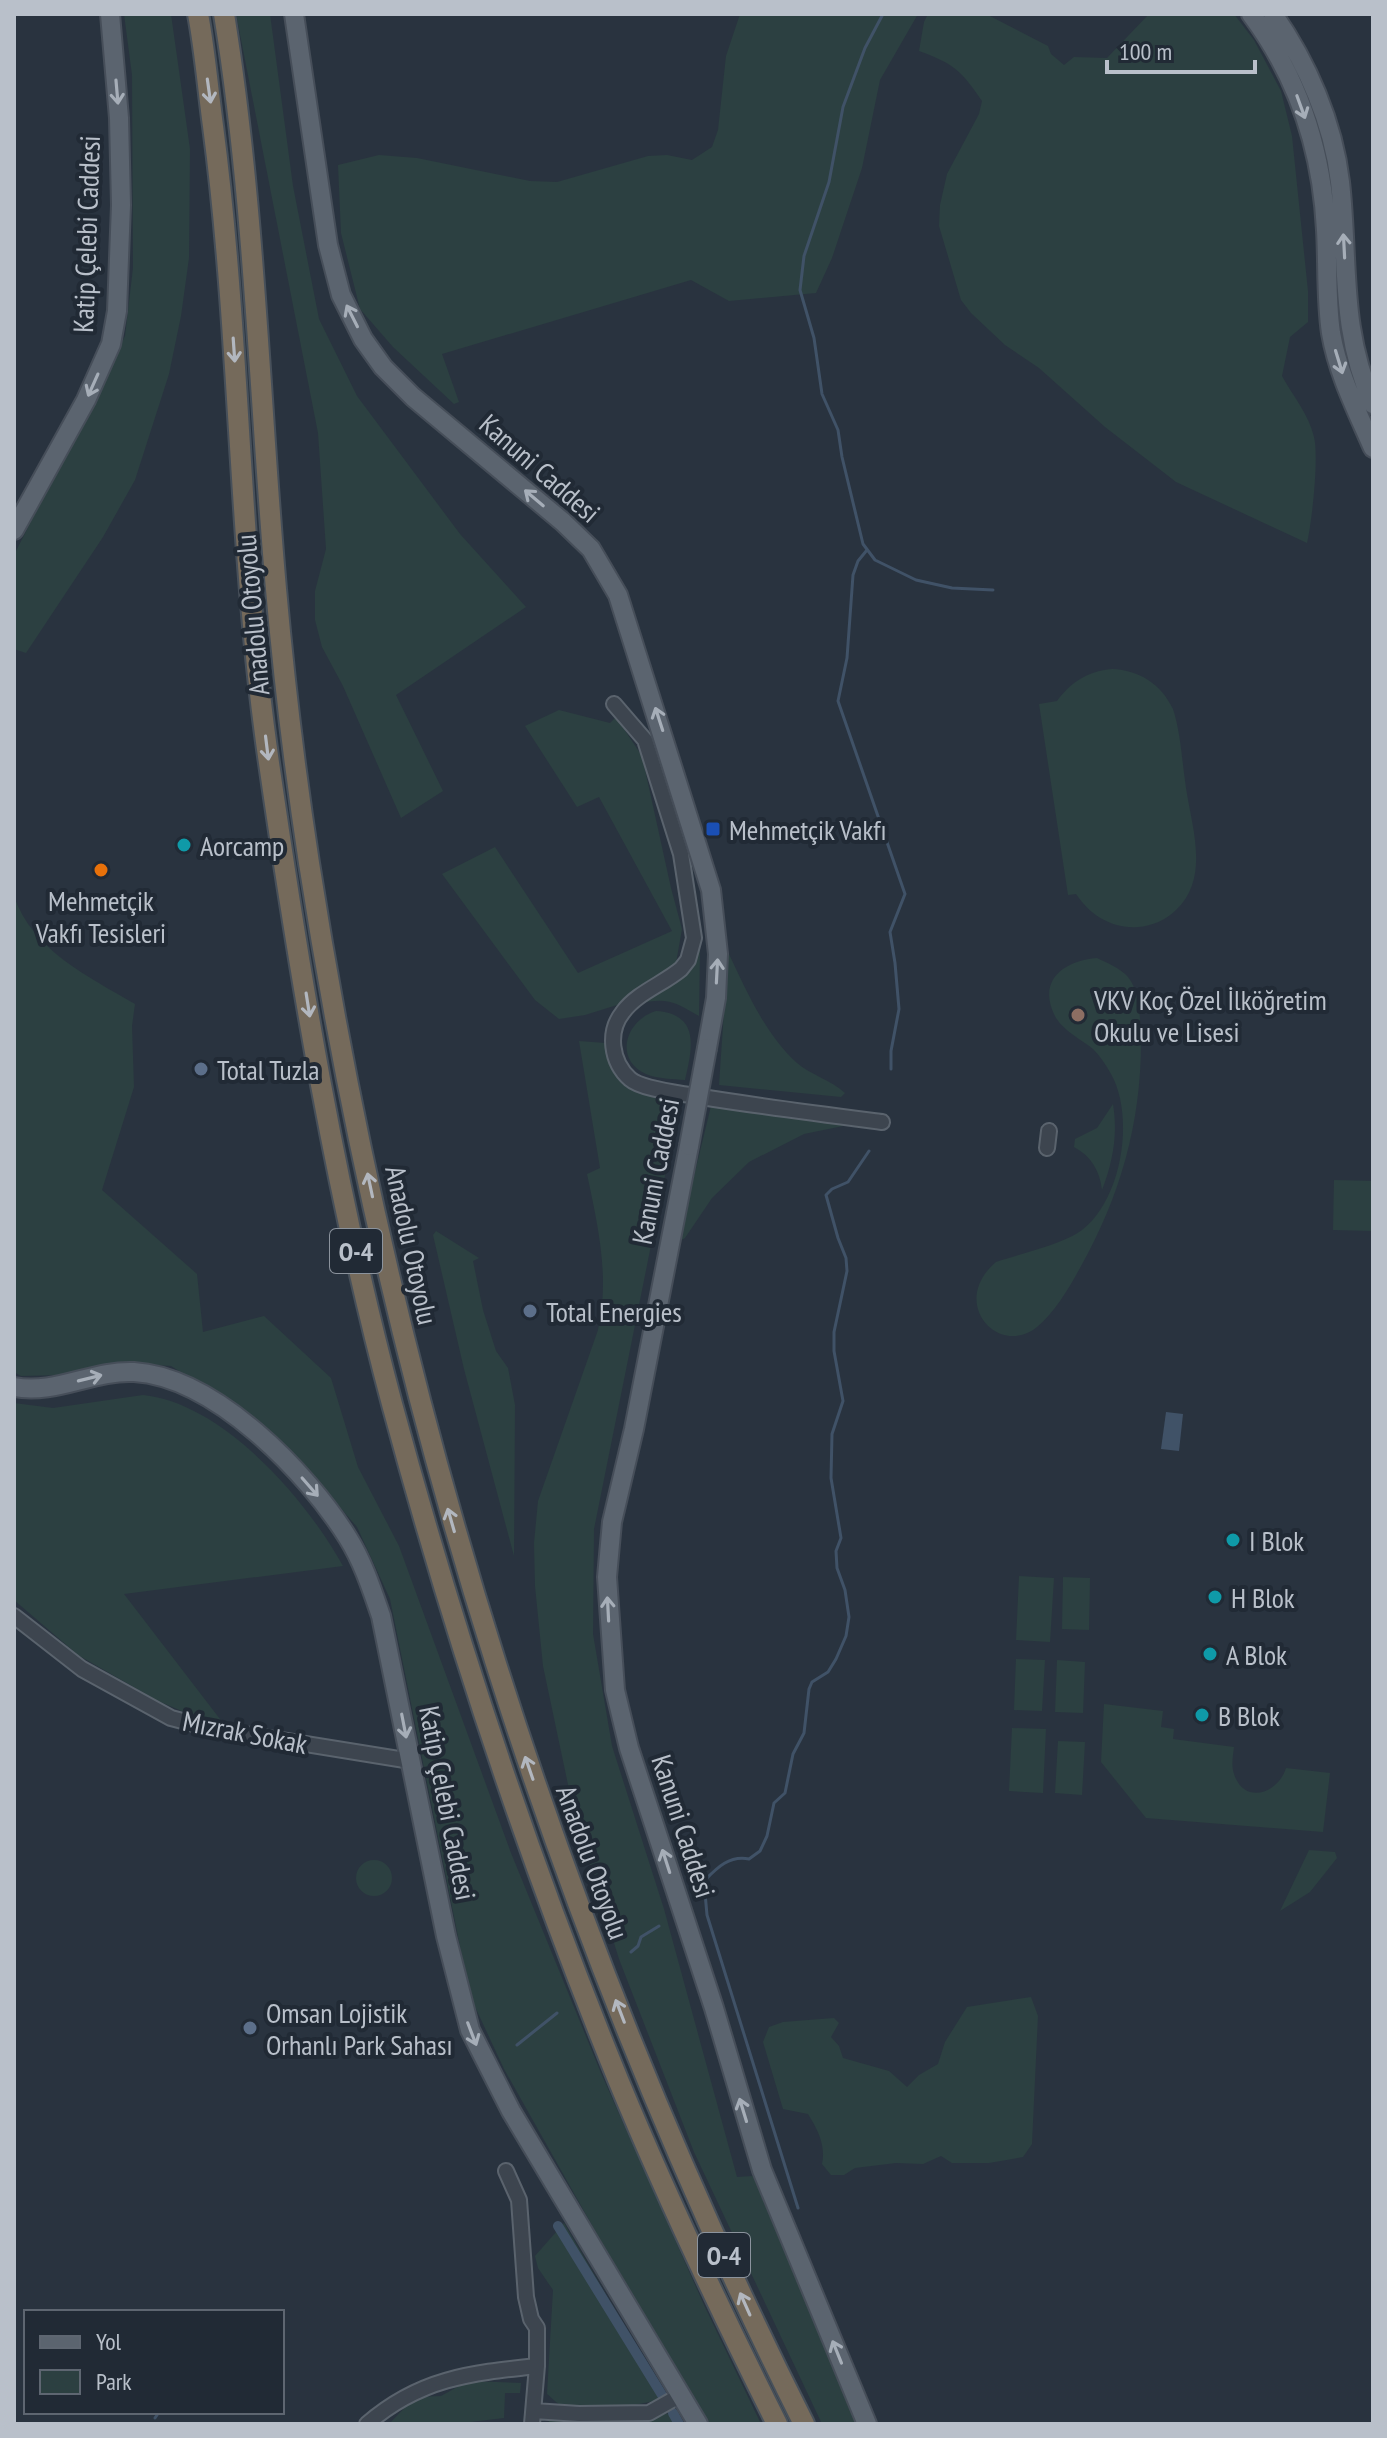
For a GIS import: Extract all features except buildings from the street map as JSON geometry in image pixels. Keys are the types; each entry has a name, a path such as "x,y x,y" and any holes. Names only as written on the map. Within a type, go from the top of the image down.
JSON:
{"highway":[{"name":"Anadolu Otoyolu","path":"198,14 221,183 252,600 268,755 318,1065 348,1215 388,1386 465,1651 544,1888 654,2163 777,2424"},
{"name":"Anadolu Otoyolu","path":"224,14 237,92 245,174 276,589 297,776 353,1109 402,1333 469,1581 529,1768 586,1926 648,2084 756,2329 804,2424"}],"main road":[{"name":"Katip Çelebi Caddesi","path":"14,530 86,400 111,344 117,311 121,205 119,118 110,14"},
{"name":"Kanuni Caddesi","path":"294,14 328,245 341,295 363,339 383,367 413,397 591,549 618,595 711,890 718,954 716,998 634,1429 612,1522 607,1577 615,1690 629,1748 714,2008 762,2170 867,2424"},
{"path":"1251,14 1287,73 1315,148 1323,199 1332,337 1338,364 1373,448"},
{"path":"1273,14 1301,59 1320,104 1334,151 1342,209 1350,333 1361,376 1373,404"},
{"name":"Katip Çelebi Caddesi","path":"14,1387 45,1389 104,1374 131,1372 162,1376 192,1388 219,1404 289,1463 349,1539 381,1616 446,1936 470,2030 511,2111 698,2424"}],"street":[{"path":"614,704 645,740 681,854 694,938 688,960 681,969 623,1011 617,1022 613,1047 631,1080 666,1091 882,1122"},
{"path":"1047,1148 1049,1131"},
{"name":"Mızrak Sokak","path":"14,1616 82,1669 171,1718 213,1729 411,1761"},
{"path":"506,2171 519,2200 526,2297 531,2319 537,2328 533,2417 649,2413 681,2395"},
{"path":"367,2424 415,2391 432,2384 476,2372 537,2366"}],"green space":[{"path":"124,14 171,14 190,149 189,258 181,316 169,374 135,480 103,537 26,653 14,649 14,555 125,336 133,268 132,75"},
{"path":"236,14 270,14 293,186 319,319 357,396 460,534 526,607 396,695 443,791 401,818 343,686 322,647 315,620 315,591 326,549 318,433"},
{"path":"740,14 918,14 880,80 862,168 832,258 816,293 729,301 691,280 442,354 459,402 454,404 393,347 360,309 341,233 338,165 379,155 417,158 530,181 557,182 648,156 667,155 692,160 712,147 718,130 726,56"},
{"path":"928,14 986,14 1048,46 1051,54 1064,65 1074,57 1107,58 1149,14 1234,14 1254,40 1281,91 1292,136 1308,291 1308,322 1290,337 1282,376 1305,413 1314,437 1313,506 1307,543 1176,482 1105,427 1039,368 1005,345 961,300 939,226 940,205 947,174 979,114 982,101 956,69 919,51"},
{"path":"1112,669 1131,672 1148,680 1162,692 1173,709 1196,852 1193,883 1176,910 1154,924 1138,927 1119,926 1102,919 1076,894 1068,895 1039,704 1057,701 1074,683 1088,675"},
{"path":"559,710 610,723 616,717 642,756 682,929 676,963 664,975 617,1005 559,1019 535,1000 442,874 495,847 578,973 672,931 599,797 577,807 525,726"},
{"path":"14,896 22,915 48,947 81,972 135,1004 132,1026 134,1087 102,1190 197,1274 203,1332 264,1316 331,1378 358,1467 399,1546 511,1853 601,2073 704,2305 761,2424 710,2424 598,2236 504,2069 470,1996 390,1599 357,1527 305,1467 240,1409 171,1366 125,1363 65,1375 21,1376 14,1372"},
{"path":"700,946 699,1016 672,1002 642,1003 694,963"},
{"path":"728,952 757,1011 775,1039 797,1063 845,1093 841,1097 719,1085"},
{"path":"1097,958 1128,977 1138,1000 1140,1072 1126,1159 1094,1241 1056,1307 1037,1327 1022,1335 1008,1336 984,1322 978,1309 977,1294 982,1278 996,1262 1076,1234 1104,1204 1120,1160 1123,1137 1119,1092 1111,1074 1093,1049 1059,1023 1049,993 1056,975 1064,969 1073,963"},
{"path":"656,1011 670,1014 687,1026 691,1045 685,1080 646,1074 629,1059 627,1040 631,1031 637,1023"},
{"path":"579,1041 605,1043 612,1062 628,1086 680,1101 594,1529 593,1634 612,1746 664,1909 737,2177 753,2176 857,2424 822,2424 694,2152 619,1959 574,1813 543,1666 535,1586 534,1543 538,1501 598,1330 603,1291 601,1252 587,1174 600,1168"},
{"path":"1113,1104 1114,1148 1102,1190 1094,1165 1074,1147 1075,1139 1097,1128"},
{"path":"711,1106 845,1122 848,1125 804,1134 749,1162 712,1198 685,1238 678,1242"},
{"path":"1334,1180 1373,1181 1373,1231 1333,1230"},
{"path":"436,1231 479,1258 473,1261 483,1310 496,1351 508,1368 515,1405 514,1556 464,1369 433,1235"},
{"path":"143,1395 173,1402 203,1416 259,1458 307,1512 343,1566 124,1594 223,1723 158,1701 78,1655 14,1600 14,1403 53,1408"},
{"path":"1019,1576 1054,1578 1050,1642 1016,1640"},
{"path":"1063,1577 1090,1578 1089,1630 1062,1629"},
{"path":"1016,1659 1045,1660 1042,1711 1014,1710"},
{"path":"1057,1660 1085,1662 1083,1713 1055,1712"},
{"path":"1104,1704 1163,1711 1161,1727 1174,1729 1173,1739 1234,1747 1234,1774 1245,1790 1253,1793 1276,1784 1286,1768 1330,1773 1323,1832 1146,1818 1101,1762"},
{"path":"1012,1728 1046,1729 1043,1793 1009,1791"},
{"path":"1058,1741 1085,1742 1082,1795 1055,1793"},
{"path":"1309,1850 1335,1852 1337,1858 1310,1892 1280,1911"},
{"path":"374,1860 387,1865 392,1878 387,1891 374,1896 361,1891 356,1878 361,1865"},
{"path":"1031,1997 1038,2016 1032,2144 1023,2157 989,2163 952,2163 941,2156 923,2164 896,2163 855,2168 844,2175 831,2175 822,2164 820,2138 808,2114 783,2109 763,2042 769,2027 783,2022 834,2018 839,2023 831,2037 839,2046 843,2058 889,2071 907,2087 919,2075 938,2064 945,2042 967,2007"},
{"path":"564,2223 666,2397 629,2406 584,2410 561,2405 547,2394 553,2290 538,2268 535,2256"},
{"path":"468,2381 521,2383 520,2393 505,2393 504,2418 454,2424 389,2424 415,2397 441,2396"},
{"path":"676,2412 683,2424 547,2424 550,2420 645,2418"}],"water":[{"path":"1166,1412 1183,1414 1179,1451 1161,1449"}],"waterway":[{"path":"883,14 865,48 843,107 829,182 804,256 800,290 814,338 822,394 838,430 863,544 875,560 916,580 952,588 993,590"},
{"path":"867,550 858,561 853,575 847,658 838,701 905,894 890,932 899,1009 891,1069"},
{"path":"702,1883 723,1864 735,1859 749,1859 760,1851 767,1836 774,1803 785,1793 793,1754 804,1733 809,1689 812,1682 828,1672 846,1636 849,1617 845,1590 837,1568 836,1551 841,1538 831,1478 832,1434 843,1401 834,1351 834,1332 847,1271 846,1258 826,1195 848,1182 869,1151"},
{"path":"704,1882 707,1915 798,2208"},
{"path":"631,1952 638,1946 641,1937 659,1926"},
{"path":"517,2045 557,2013"},
{"path":"558,2226 662,2395"},
{"path":"673,2413 679,2424"},
{"path":"155,2418 158,2414"}],"place":[{"name":"Mehmetçik Vakfı","path":"713,829"},
{"name":"Aorcamp","path":"184,845"},
{"name":"Mehmetçik Vakfı Tesisleri","path":"101,870"},
{"name":"VKV Koç Özel İlköğretim Okulu ve Lisesi","path":"1078,1015"},
{"name":"Total Tuzla","path":"201,1069"},
{"name":"Total Energies","path":"530,1311"},
{"name":"I Blok","path":"1233,1540"},
{"name":"H Blok","path":"1215,1597"},
{"name":"A Blok","path":"1210,1654"},
{"name":"B Blok","path":"1202,1715"},
{"name":"Omsan Lojistik Orhanlı Park Sahası","path":"250,2028"}]}
